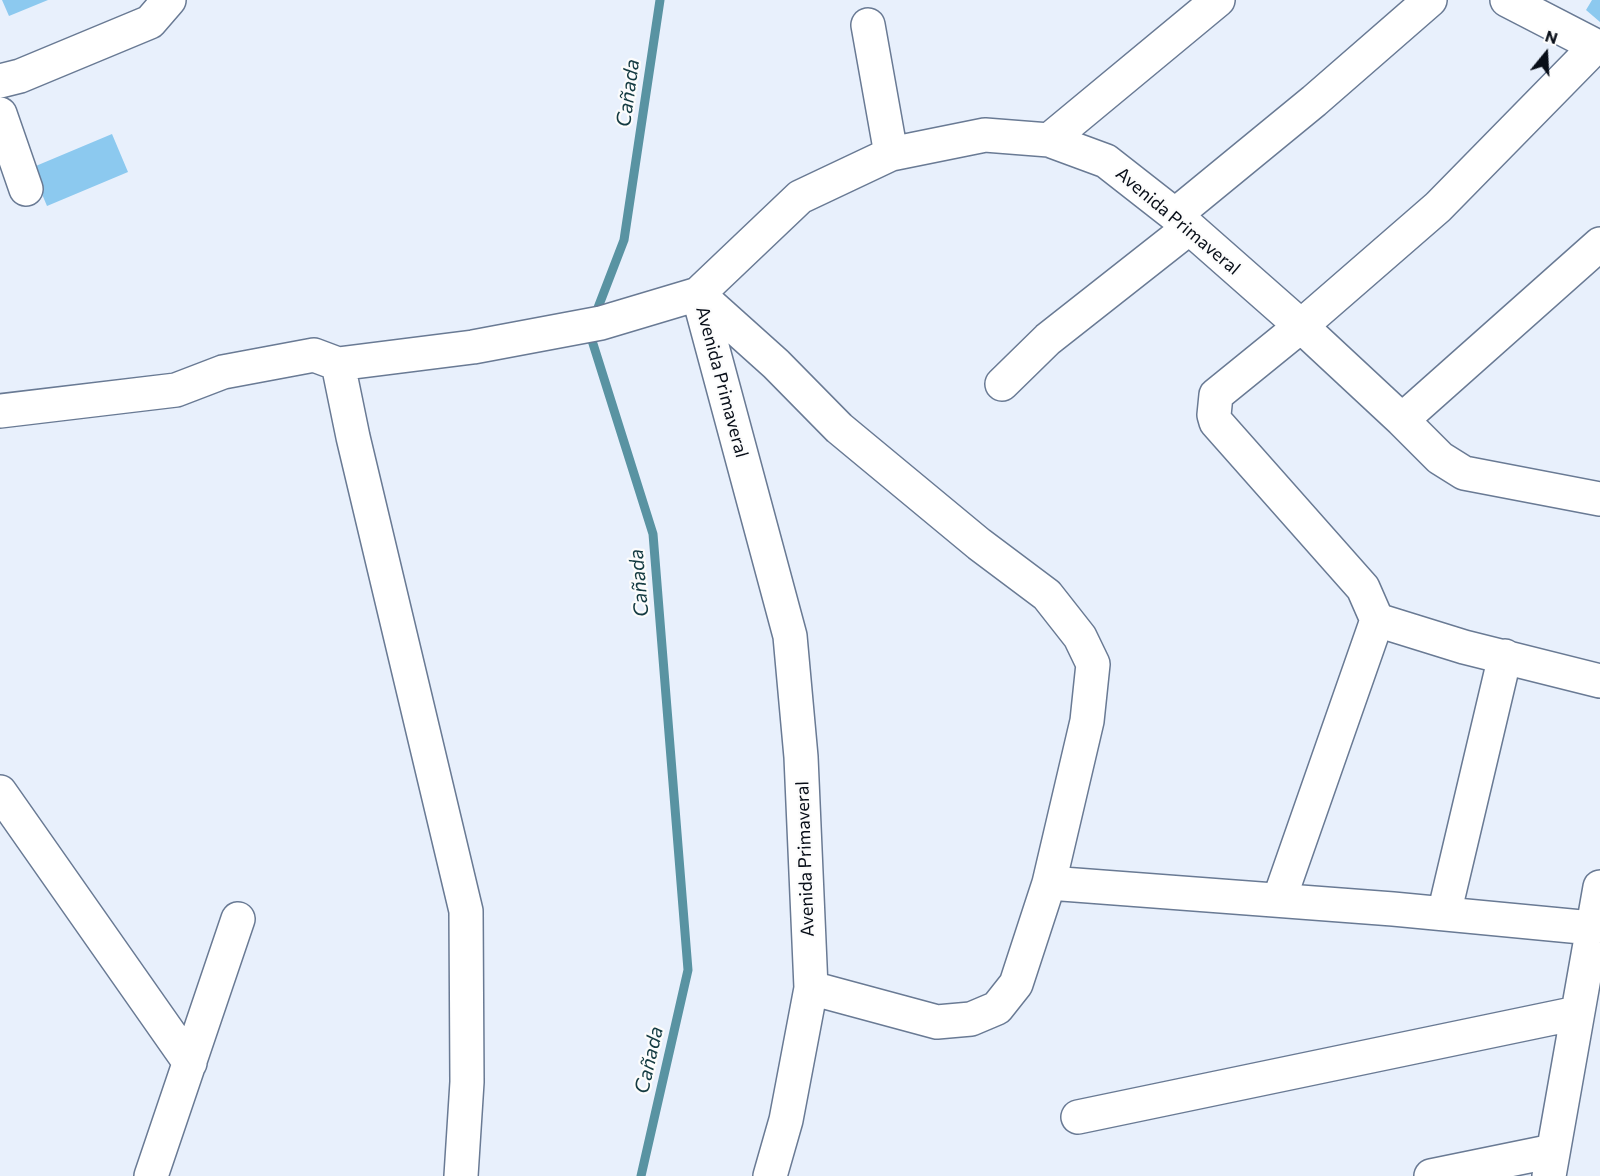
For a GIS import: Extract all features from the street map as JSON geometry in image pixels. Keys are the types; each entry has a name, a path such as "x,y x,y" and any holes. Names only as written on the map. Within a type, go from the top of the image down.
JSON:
{"street":[{"path":"0,81 20,76 150,22 169,0"},
{"path":"1049,140 1218,0"},
{"path":"1002,384 1048,339 1430,0"},
{"path":"1279,900 1377,620 1363,588 1219,426 1214,416 1216,395 1301,326 1438,207 1598,47 1507,0"},
{"path":"868,25 891,154"},
{"path":"0,114 26,189"},
{"name":"Avenida Primaveral","path":"770,1176 786,1120 811,988 801,757 790,636 698,294 800,197 891,154 985,135 1049,140 1106,161 1182,221 1301,326 1440,458 1464,473 1600,499"},
{"path":"1402,420 1600,244"},
{"path":"0,411 176,390 223,372 314,355 338,364 472,347 601,323 698,294 776,364 839,428 979,544 1047,595 1080,637 1093,664 1087,721 1049,883 1016,984 997,1008 971,1019 937,1022 811,988"},
{"path":"338,364 353,437 466,911 467,1082 461,1176"},
{"path":"1377,620 1454,644 1600,681"},
{"path":"1444,914 1505,656"},
{"path":"0,792 190,1063"},
{"path":"1049,883 1279,900 1592,928"},
{"path":"1431,1176 1551,1164 1600,886"},
{"path":"151,1176 238,919"},
{"path":"1078,1117 1577,1013"}],"building":[{"path":"2,0 48,0 9,16"},
{"path":"1592,0 1600,0 1600,22 1586,10"},
{"path":"112,134 128,172 47,206 31,168"}],"waterway":[{"name":"Cañada","path":"594,318 624,240 660,0"},
{"name":"Cañada","path":"589,331 653,534 688,970 641,1176"}]}
